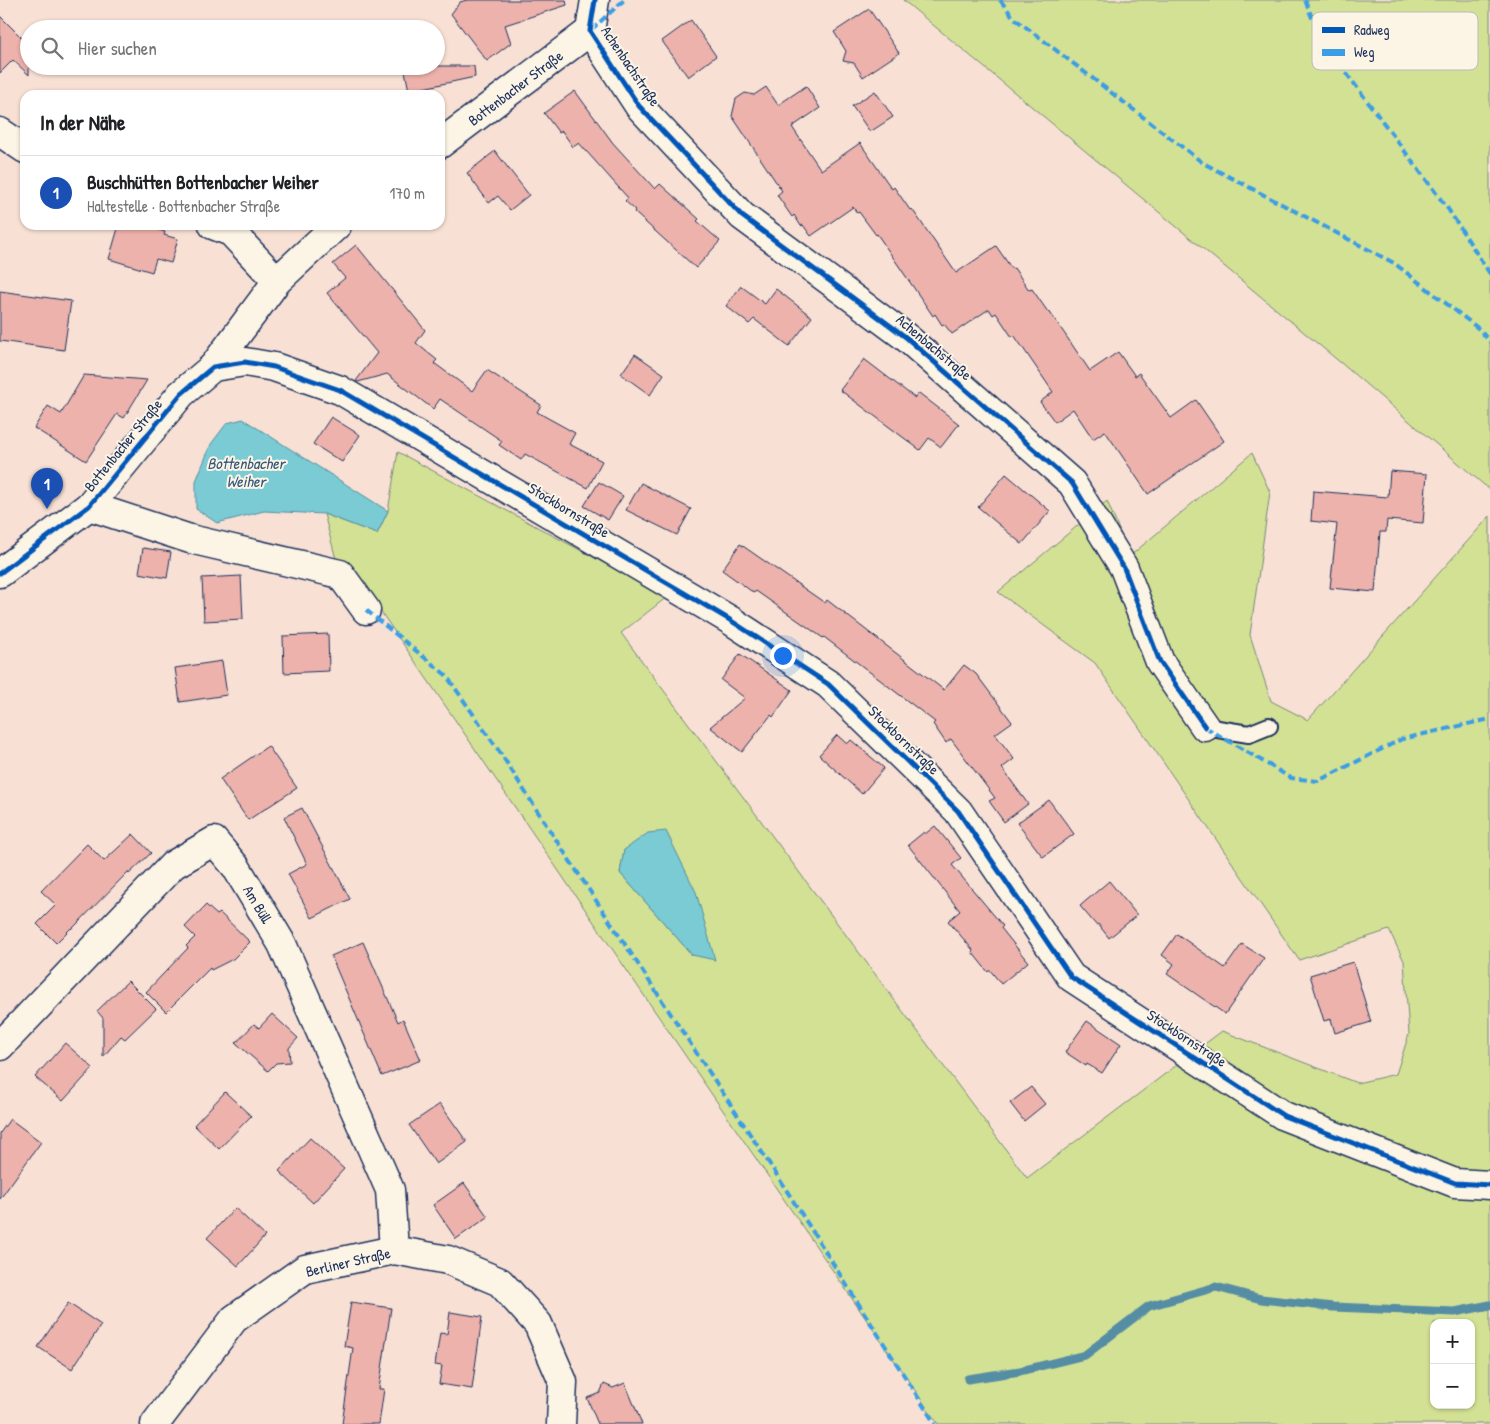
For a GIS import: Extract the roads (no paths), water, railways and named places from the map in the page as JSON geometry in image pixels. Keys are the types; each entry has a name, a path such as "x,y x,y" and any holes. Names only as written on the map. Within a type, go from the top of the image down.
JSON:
{"street":[{"name":"Achenbachstraße","path":"595,0 590,31 639,106 742,216 907,338 1072,484 1124,568 1160,662 1205,727"},
{"name":"Bottenbacher Straße","path":"445,140 590,31"},
{"path":"0,132 20,146"},
{"path":"226,230 231,232 276,281"},
{"name":"Bottenbacher Straße","path":"0,573 89,506 181,394 213,368 276,281 331,230"},
{"name":"Bottenbacher Straße","path":"213,368 245,362"},
{"name":"Stockbornstraße","path":"245,362 274,368 340,390 730,620 828,684 958,811 1071,977 1284,1116 1455,1183 1490,1185"},
{"name":"Bottenbacher Straße","path":"89,506 190,539 340,574 366,610"},
{"name":"Am Büll","path":"0,1046 173,865 214,841 236,867 282,944 390,1190 394,1250"},
{"name":"Berliner Straße","path":"155,1424 234,1319 242,1313 305,1269 394,1250 448,1260 500,1282 538,1324 563,1382 561,1424"}],"lane":[{"path":"1205,727 1249,734 1268,726"}],"water":[{"name":"Bottenbacher Weiher","path":"243,419 388,511 377,534 324,514 264,511 217,523 196,509 196,481 211,444 227,423"},
{"path":"666,831 696,892 715,960 692,955 620,873 624,850 648,833"}],"waterway":[{"path":"968,1379 1020,1371 1085,1355 1149,1306 1216,1287 1261,1299 1333,1307 1455,1312 1490,1305"}],"place":[{"name":"Buschhütten Bottenbacher Weiher","path":"47,509"}]}
